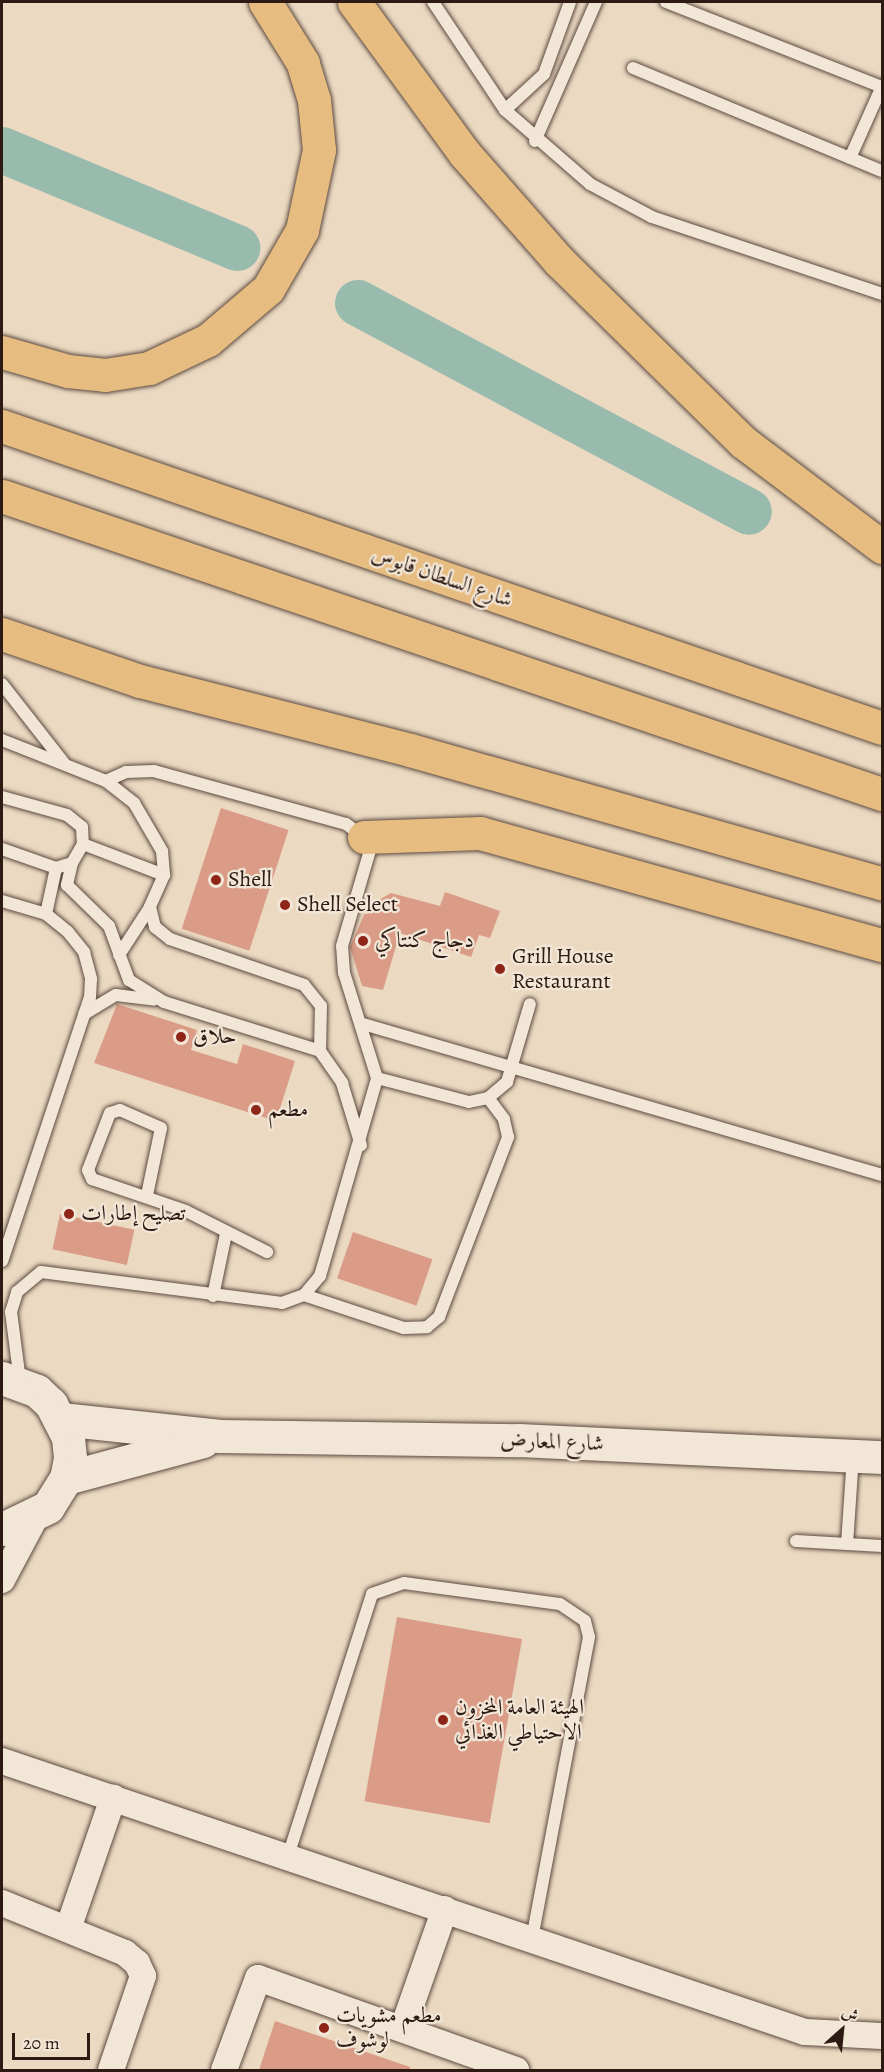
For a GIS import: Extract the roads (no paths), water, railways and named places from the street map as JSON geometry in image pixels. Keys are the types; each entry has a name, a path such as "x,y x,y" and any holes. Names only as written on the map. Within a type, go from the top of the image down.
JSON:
{"highway":[{"path":"2,352 68,371 105,375 149,368 182,355 242,316 289,257 315,187 315,100 303,63 265,2"},
{"path":"354,2 465,154 574,278 743,442 882,547"},
{"name":"شارع السلطان قابوس","path":"2,426 882,728"},
{"path":"2,496 882,794"},
{"path":"2,634 140,681"},
{"path":"2,649 140,681 741,842 882,884"},
{"path":"364,837 480,833 882,945"}],"main road":[{"path":"2,1529 35,1518 66,1478 69,1448 61,1419 44,1397 11,1380"},
{"name":"شارع المعارض","path":"61,1419 220,1436 519,1440 868,1456"},
{"name":"شارع المعارض","path":"66,1478 220,1436"}],"street":[{"path":"2,1580 35,1518"},
{"path":"2,1761 805,2032 882,2036"},
{"path":"68,1929 113,1798"},
{"path":"2,1903 124,1953 142,1976 111,2070"},
{"path":"403,2028 445,1909"},
{"path":"224,2070 258,1978 516,2070"}],"lane":[{"path":"436,2 505,110 534,141 590,184 652,216 882,294"},
{"path":"505,110 534,87 553,58 570,2"},
{"path":"534,141 597,2"},
{"path":"666,2 882,87 850,158"},
{"path":"553,58 569,64"},
{"path":"633,68 882,171"},
{"path":"2,684 65,764"},
{"path":"2,741 106,781 150,824 164,875 150,906 119,955"},
{"path":"11,1380 11,1312 17,1292 41,1272 213,1296 282,1303 304,1294 320,1276 362,1146 377,1078 363,1024 344,973 342,946 370,850 364,837 346,824 154,771 126,772 106,781"},
{"path":"2,797 67,815 82,827 83,844 72,863 67,885 109,926 129,980 164,1002"},
{"path":"83,844 164,875"},
{"path":"2,849 56,868 72,863"},
{"path":"46,914 56,868"},
{"path":"2,901 46,914 84,952 91,979 84,1014 2,1260"},
{"path":"150,906 155,927 170,939 304,985 323,1013 320,1051"},
{"path":"84,1014 116,995 164,1002 320,1051 342,1083 362,1146"},
{"path":"377,1078 469,1102 488,1098 507,1082 530,1004"},
{"path":"363,1024 882,1174"},
{"path":"304,1294 404,1328 427,1327 439,1317 508,1137 504,1119 488,1098"},
{"path":"147,1195 161,1128 120,1110 110,1113 88,1170 101,1183 147,1195 267,1252"},
{"path":"213,1296 226,1234"},
{"path":"847,1544 868,1456"},
{"path":"796,1541 882,1546"},
{"path":"288,1856 372,1594 404,1583 560,1604 585,1621 589,1637 532,1939"}],"waterway":[{"path":"2,150 237,248"},
{"path":"358,303 749,512"}],"place":[{"name":"Shell","path":"216,880"},
{"name":"Shell Select","path":"285,905"},
{"name":"دجاج كنتاكي","path":"363,941"},
{"name":"Grill House Restaurant","path":"500,969"},
{"name":"حلاق","path":"181,1037"},
{"name":"مطعم","path":"256,1110"},
{"name":"تصليح إطارات","path":"69,1214"},
{"name":"الهيئة العامة المخزون الاحتياطي الغذائي","path":"443,1720"},
{"name":"مطعم مشويات لوشوف","path":"324,2028"}]}
